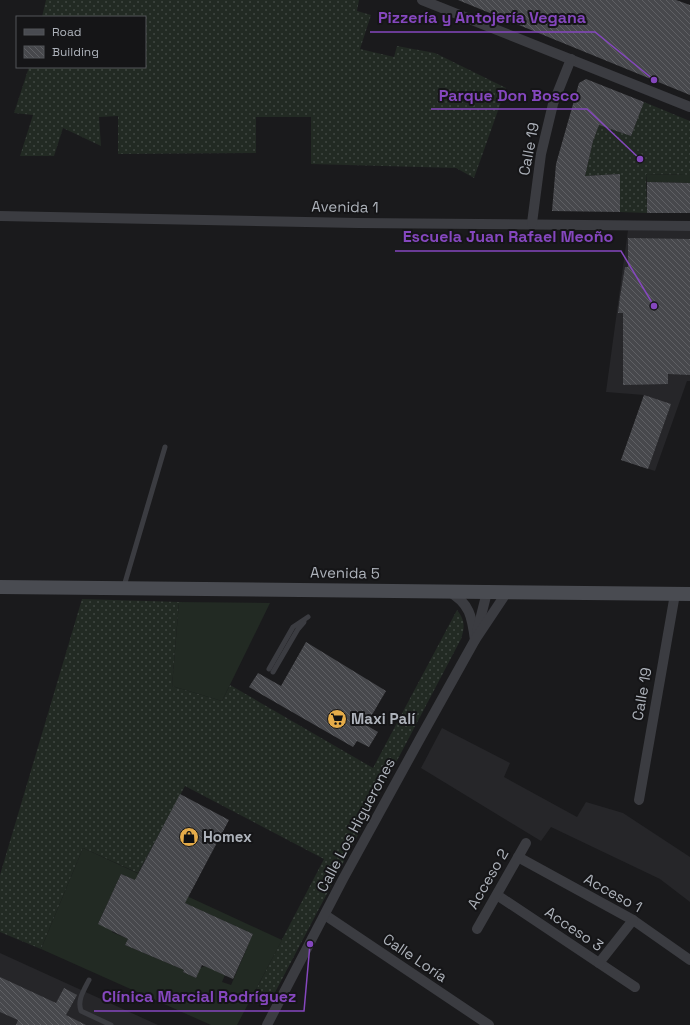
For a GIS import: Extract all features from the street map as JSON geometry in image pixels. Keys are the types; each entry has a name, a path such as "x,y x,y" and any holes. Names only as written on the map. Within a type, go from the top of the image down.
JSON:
{"street":[{"path":"422,0 690,107"},
{"name":"Calle 19","path":"532,223 541,154 553,104 571,59"},
{"name":"Avenida 1","path":"0,216 358,223 532,223 690,226"},
{"name":"Avenida 5","path":"0,587 690,594"},
{"path":"448,592 459,598 468,608 473,622 475,640"},
{"name":"Calle Los Higuerones","path":"475,640 487,592"},
{"name":"Calle Los Higuerones","path":"266,1025 422,735 475,640 507,592"},
{"name":"Calle 19","path":"639,800 675,594"},
{"name":"Acceso 2","path":"477,929 526,843"},
{"name":"Acceso 1","path":"518,857 633,920 690,960"},
{"name":"Acceso 3","path":"497,895 635,987"},
{"name":"Calle Loría","path":"325,915 476,1022 489,1025"},
{"path":"599,963 633,920"}],"lane":[{"path":"124,588 165,447"},
{"path":"308,617 298,629 271,671 293,627 308,617"},
{"path":"89,980 80,1000 79,1006 81,1011 111,1025"}],"shaded area":[{"path":"46,0 359,0 357,11 371,15 360,49 394,57 397,46 435,53 506,88 474,178 456,168 311,164 311,117 256,117 256,153 118,154 118,116 99,117 101,146 63,128 54,156 20,156 33,115 14,113 29,68 146,68 146,16 42,16"},
{"path":"644,102 690,121 690,175 646,174 647,213 620,212 620,174 585,176 593,141 599,125 631,136"},
{"path":"646,174 690,175 690,183 647,182"},
{"path":"628,230 690,231 690,381 687,381 655,471 621,460 644,395 606,392"},
{"path":"82,599 179,602 172,686 222,701 230,685 373,768 457,610 462,617 464,627 461,639 271,1000 265,1004 258,1004 250,1001 324,859 185,786 138,873 83,848 41,949 0,932 0,875"},
{"path":"179,602 270,603 222,701 172,686"},
{"path":"442,728 510,763 504,777 577,817 586,802 623,813 690,857 690,902 660,879 551,827 541,841 421,768"},
{"path":"83,848 282,940 237,1025 211,1025 41,949","holes":["121,874 253,934 231,985 222,982 225,975 205,966 200,968 196,978 183,972 184,970 125,945 128,939 112,932 123,908 98,924"]},
{"path":"0,953 158,1025 0,1025"}],"building":[{"path":"458,0 676,0 690,5 690,95"},
{"path":"586,79 644,102 631,136 599,125 593,141 585,176 620,174 620,212 552,211 556,164 579,83"},
{"path":"647,182 690,183 690,213 647,213"},
{"path":"628,238 690,239 690,375 668,374 668,384 623,385 623,313 618,313 625,267 628,267"},
{"path":"644,395 671,404 648,469 621,460"},
{"name":"Maxi Palí","path":"306,642 386,691 366,725 378,732 369,747 357,741 353,747 249,687 258,673 281,686"},
{"path":"180,794 229,820 185,903 253,934 233,979 202,965 196,978 183,972 184,970 125,945 128,939 98,924 121,874 135,880"},
{"path":"0,977 56,1003 64,988 77,995 66,1015 86,1025 16,1025 18,1020 0,1012"}],"place":[{"name":"Pizzería y Antojería Vegana","path":"654,80"},
{"name":"Parque Don Bosco","path":"640,159"},
{"name":"Escuela Juan Rafael Meoño","path":"654,306"},
{"name":"Maxi Palí","path":"337,719"},
{"name":"Homex","path":"189,837"},
{"name":"Clínica Marcial Rodríguez","path":"310,944"}]}
